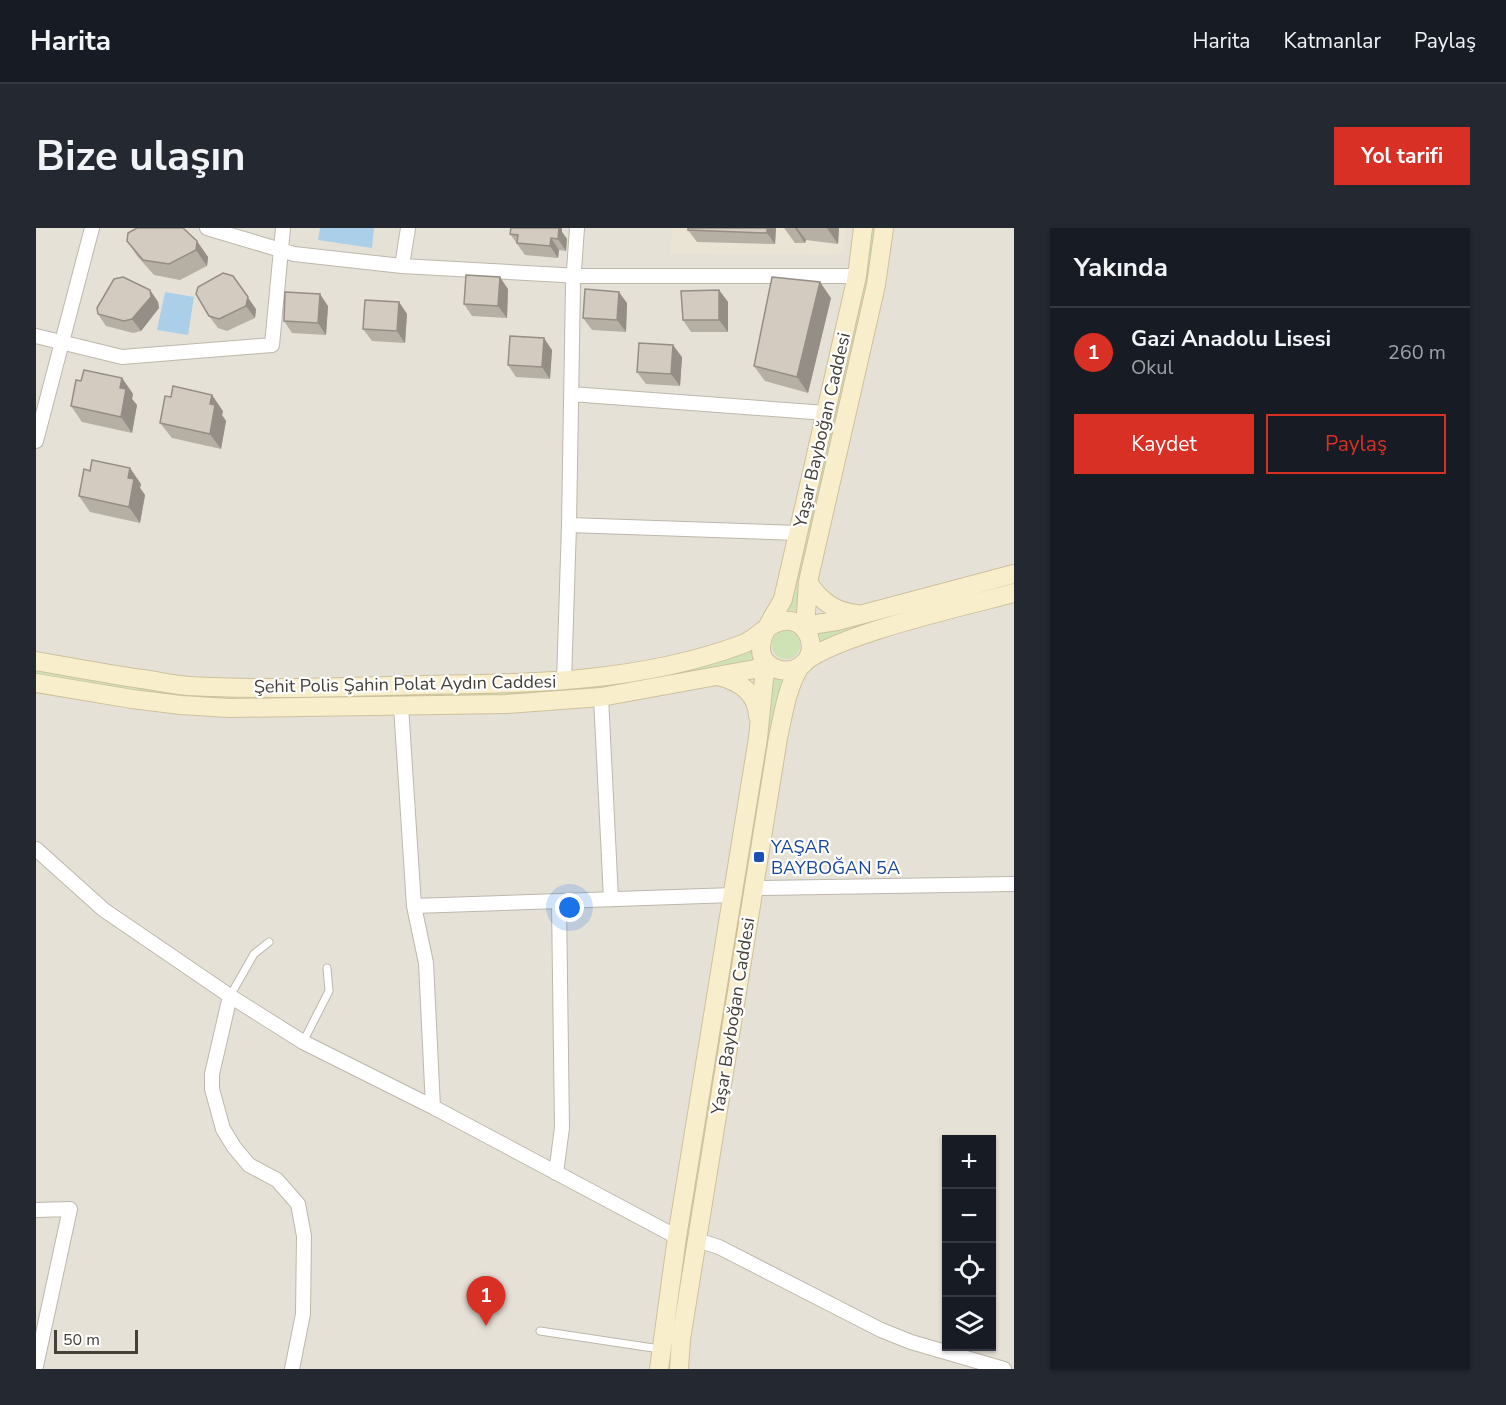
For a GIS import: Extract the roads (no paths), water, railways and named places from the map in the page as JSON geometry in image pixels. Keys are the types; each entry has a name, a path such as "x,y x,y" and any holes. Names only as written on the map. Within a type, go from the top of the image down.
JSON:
{"street":[{"path":"36,441 92,228"},
{"path":"207,228 280,251 402,266 573,276 857,276"},
{"path":"36,336 122,357 272,345 284,228"},
{"path":"402,266 408,228"},
{"path":"564,681 573,276 577,228"},
{"name":"Yaşar Bayboğan Caddesi","path":"767,628 783,599 857,276 863,228"},
{"name":"Yaşar Bayboğan Caddesi","path":"805,629 808,582 876,285 884,228"},
{"path":"571,394 826,413"},
{"path":"569,525 798,533"},
{"path":"805,629 1014,574"},
{"path":"808,582 821,598 836,610 862,614"},
{"path":"801,666 807,660 811,643 805,629 789,621 781,621 767,628 761,642 761,650 768,664 784,671 793,670 801,666 831,646 855,637 1014,593"},
{"name":"Şehit Polis Şahin Polat Aydın Caddesi","path":"36,661 187,686 333,687 564,681 631,672 698,658 751,641 767,628"},
{"name":"Yaşar Bayboğan Caddesi","path":"659,1369 676,1237 733,895 768,664"},
{"name":"Şehit Polis Şahin Polat Aydın Caddesi","path":"36,683 132,699 229,708 506,704 601,697 755,669 768,664"},
{"name":"Yaşar Bayboğan Caddesi","path":"679,1369 681,1339 778,738 793,682 801,666"},
{"path":"713,675 729,679 748,690 757,705 758,738"},
{"path":"601,697 611,899"},
{"path":"401,706 414,906 426,963 433,1107"},
{"path":"36,849 104,910 230,996 303,1042 433,1107 676,1237"},
{"path":"754,888 1014,885"},
{"path":"414,906 733,895"},
{"path":"556,1173 562,1128 559,902"},
{"path":"230,996 212,1074 212,1089 223,1129 249,1165 277,1180 298,1203 304,1236 303,1314 292,1369"},
{"path":"36,1210 70,1209 36,1366"},
{"path":"697,1240 719,1247 880,1330 942,1352 1004,1369"}],"lane":[{"path":"230,996 254,954 269,942"},
{"path":"303,1042 329,991 327,968"},
{"path":"540,1331 660,1349"}],"water":[{"path":"320,228 374,228 372,248 318,240"},
{"path":"165,292 194,297 188,335 157,330"}],"place":[{"name":"YAŞAR BAYBOĞAN 5A","path":"759,857"},
{"name":"Gazi Anadolu Lisesi","path":"486,1326"}]}
